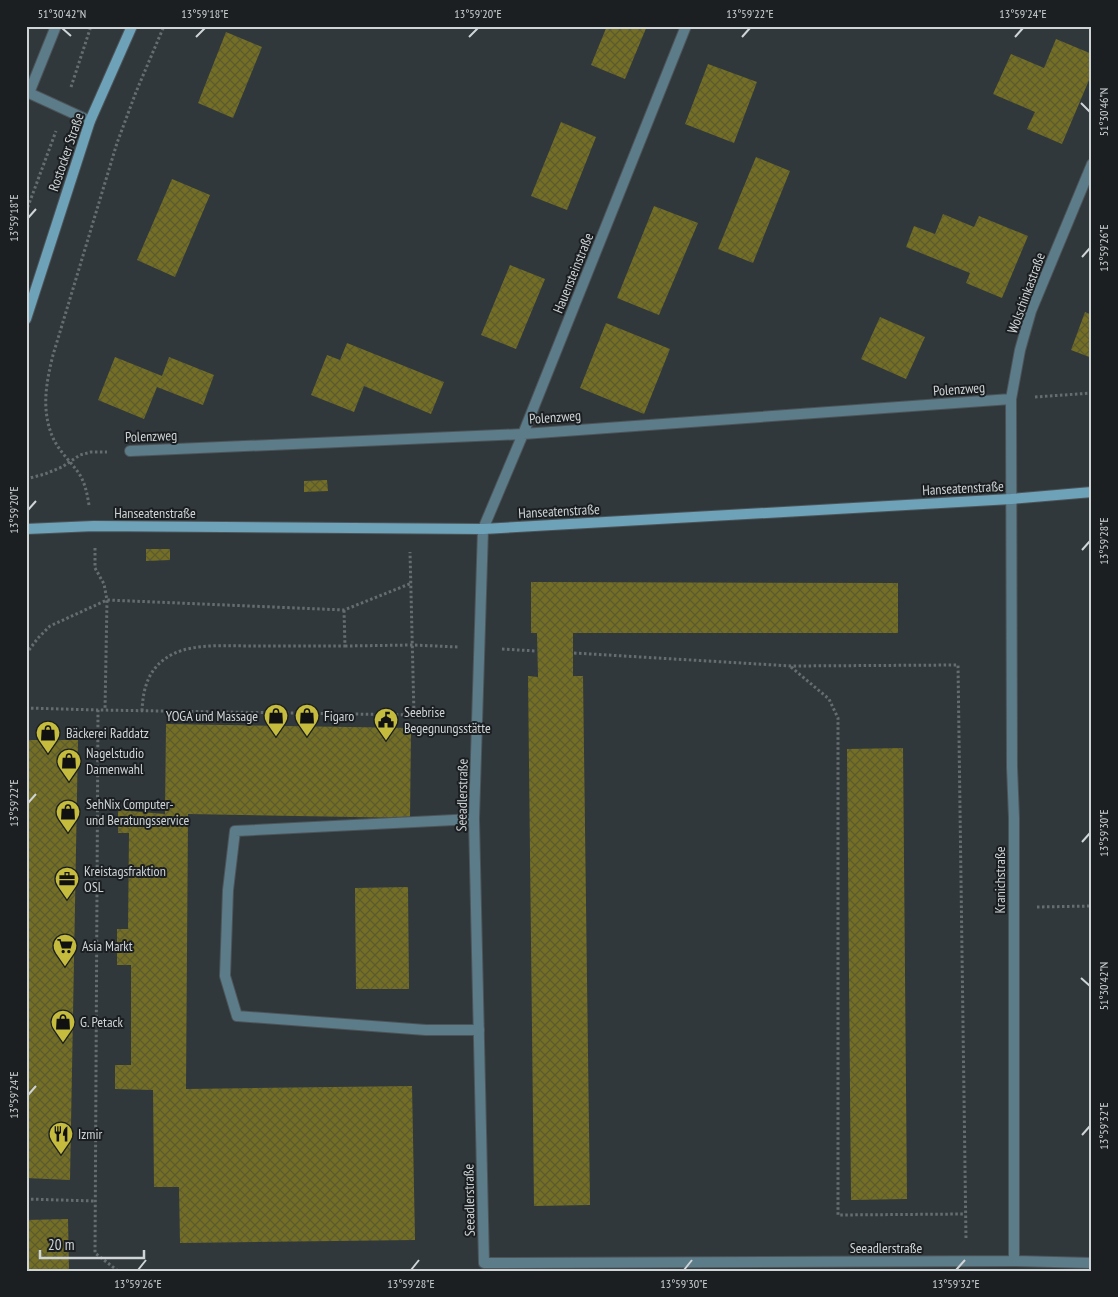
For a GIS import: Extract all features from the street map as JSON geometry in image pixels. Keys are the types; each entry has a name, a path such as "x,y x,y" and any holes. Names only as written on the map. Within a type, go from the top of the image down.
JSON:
{"street":[{"path":"56,26 29,94 90,121"},
{"name":"Rostocker Straße","path":"26,318 90,121 132,26"},
{"name":"Hauensteinstraße","path":"483,529 523,434 686,26"},
{"name":"Wolschinkastraße","path":"1011,498 1011,399 1020,350 1031,311 1092,164"},
{"name":"Polenzweg","path":"130,451 523,434 1011,399"},
{"name":"Hanseatenstraße","path":"26,529 94,526 483,529 1092,492"},
{"name":"Kranichstraße","path":"1011,498 1014,1261"},
{"name":"Seeadlerstraße","path":"483,529 481,648 474,819 483,1267 1014,1261 1092,1263"},
{"path":"474,819 235,831 228,890 224,976 237,1016 426,1030 479,1030"}],"path":[{"path":"105,710 107,600 104,584 95,568 94,526 85,485 79,473 53,438 45,406 47,382 50,364 117,143 164,26"},
{"path":"1011,399 1092,393"},
{"name":"Polenzweg","path":"26,479 62,467 80,455 91,452 130,451"},
{"path":"26,708 414,715 412,584 409,529"},
{"path":"26,654 50,626 107,600 344,610 412,584"},
{"path":"344,610 345,646"},
{"path":"142,711 143,692 147,679 157,666 173,654 204,646 413,645 536,651"},
{"path":"574,653 791,666 958,665 966,1262"},
{"path":"791,666 829,700 838,718 838,1215 965,1214"},
{"path":"98,710 95,1253 118,1271"},
{"path":"1014,907 1092,906"},
{"path":"26,1198 94,1201"}],"building":[{"path":"607,26 647,26 625,79 591,65"},
{"path":"226,32 262,47 233,118 198,103"},
{"path":"1056,39 1092,54 1092,73 1062,144 1027,129 1035,112 993,94 1011,54 1044,68"},
{"path":"708,64 757,82 734,143 685,124"},
{"path":"561,122 596,137 567,210 531,196"},
{"path":"756,157 790,171 753,263 718,249"},
{"path":"172,179 210,195 175,277 137,260"},
{"path":"654,206 698,223 659,315 617,298"},
{"path":"943,214 974,227 979,216 1028,236 1002,298 966,283 970,273 906,247 914,226 935,234"},
{"path":"510,265 545,279 516,349 481,335"},
{"path":"1085,312 1092,315 1092,358 1071,350"},
{"path":"880,317 925,337 906,379 861,359"},
{"path":"606,323 670,349 644,414 580,388"},
{"path":"347,343 444,382 431,414 364,386 354,412 311,395 327,355 340,360"},
{"path":"115,357 162,376 169,357 214,375 203,405 157,387 144,419 98,400"},
{"path":"327,480 328,491 304,492 304,481"},
{"path":"146,549 170,549 170,560 146,561"},
{"path":"531,582 898,583 898,633 573,633 573,676 583,676 590,1205 534,1206 528,676 538,677 537,633 531,633"},
{"path":"166,724 411,728 410,818 188,814 186,1089 412,1086 415,1240 180,1243 179,1187 154,1187 153,1090 115,1089 115,1065 131,1065 131,965 117,965 117,929 128,929 129,833 118,833 118,810 165,814"},
{"path":"26,740 78,740 70,1180 26,1178"},
{"path":"903,748 907,1199 851,1200 847,749"},
{"path":"408,887 409,989 356,989 355,888"},
{"path":"68,1219 69,1271 26,1271 26,1220"}],"place":[{"name":"YOGA und Massage","path":"276,737"},
{"name":"Figaro","path":"307,737"},
{"name":"Seebrise Begegnungsstätte","path":"386,741"},
{"name":"Bäckerei Raddatz","path":"48,754"},
{"name":"Nagelstudio Damenwahl","path":"69,782"},
{"name":"SehNix Computer- und Beratungsservice","path":"68,833"},
{"name":"Kreistagsfraktion OSL","path":"67,900"},
{"name":"Asia Markt","path":"65,967"},
{"name":"G. Petack","path":"63,1043"},
{"name":"Izmir","path":"61,1155"}]}
